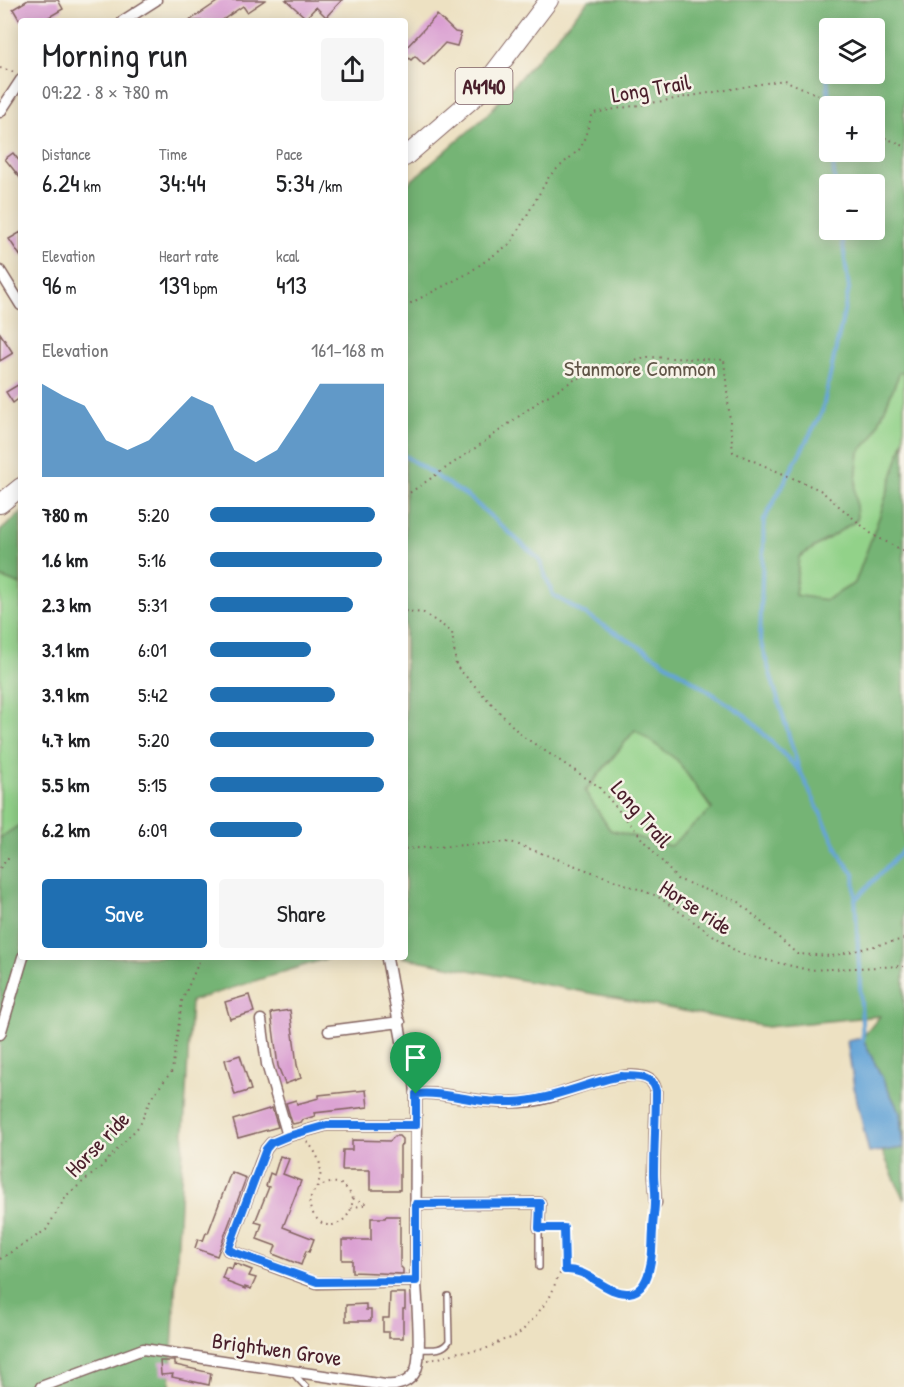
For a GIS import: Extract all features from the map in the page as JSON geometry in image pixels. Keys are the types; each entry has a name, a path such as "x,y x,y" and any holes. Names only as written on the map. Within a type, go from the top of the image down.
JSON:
{"main road":[{"name":"A4140","path":"408,154 477,95 549,0"},
{"path":"0,504 18,489"}],"street":[{"path":"128,18 156,0"},
{"path":"0,112 18,85"},
{"path":"0,271 18,300"},
{"path":"0,1034 22,960"},
{"path":"387,960 403,1046 415,1083 416,1094 418,1354"},
{"path":"261,1020 267,1064 288,1136"},
{"path":"329,1031 400,1022"},
{"path":"416,1094 445,1094 495,1102 516,1102 549,1097 621,1076 646,1078 655,1086 656,1091 654,1176 656,1203"},
{"path":"416,1125 327,1125 271,1143 266,1149 228,1250 317,1282 416,1281"},
{"path":"416,1204 540,1203 539,1228"},
{"name":"Brightwen Grove","path":"41,1387 143,1349 393,1386 402,1384 416,1371 418,1354"}],"lane":[{"path":"539,1228 539,1268"},
{"path":"418,1354 440,1349 447,1344 448,1296"},
{"path":"291,1371 306,1387"}],"path":[{"path":"0,68 18,72"},
{"name":"Long Trail","path":"408,304 466,274 511,243 550,175 581,148 592,113 784,80 821,96"},
{"path":"885,138 904,146"},
{"path":"408,494 542,399 576,379 648,357 724,360 733,452 820,490 873,535 904,551"},
{"name":"Long Trail","path":"408,610 424,613 452,632 456,666 521,735 598,786 677,879 739,902 798,954 832,956 904,939"},
{"name":"Horse ride","path":"408,849 511,842 657,896 740,954 809,970 904,966"},
{"path":"0,868 11,854"},
{"name":"Horse ride","path":"0,1259 46,1230 67,1195 101,1167 140,1125 151,1098 172,1071 182,1001 200,960"},
{"path":"302,1132 318,1159 320,1177 310,1198 311,1211 319,1221 329,1226 336,1225 346,1218 351,1209 352,1198 344,1186 320,1177"},
{"path":"317,1187 329,1182"},
{"path":"351,1209 367,1204 352,1198"},
{"path":"418,1354 436,1359 485,1349 516,1336 551,1296 558,1276 565,1270 582,1273 616,1291 631,1293 636,1290 642,1286 650,1268 656,1203"},
{"path":"539,1228 564,1228 565,1270"}],"green space":[{"name":"Stanmore Common","path":"589,0 904,0 904,373 900,372 873,437 859,452 855,490 857,520 799,557 795,595 826,600 855,583 904,440 904,1200 882,1151 903,1147 900,1113 862,1038 880,1016 767,1027 408,958 408,183 485,117","holes":["635,730 677,760 712,809 670,846 610,830 585,791"]},
{"path":"900,372 904,373 904,440 855,583 826,600 795,596 799,557 857,520 855,490 859,452 873,437"},
{"path":"18,516 18,584 0,577 0,531"},
{"path":"0,577 18,584 18,826 0,838"},
{"path":"635,730 677,760 712,810 670,846 610,830 585,792"},
{"path":"18,826 18,960 321,960 191,1001 170,1387 0,1387 0,838"}],"water":[{"path":"862,1038 900,1113 903,1148 869,1153 854,1087 847,1041"}],"building":[{"path":"28,0 58,0 63,9 47,18 18,18 13,9"},
{"path":"220,0 265,0 247,12 243,6 225,18 193,18"},
{"path":"286,0 342,0 326,17 316,7 306,18"},
{"path":"437,15 455,32 461,33 457,46 445,43 424,65 415,56 411,60 408,58 408,46"},
{"path":"13,153 18,159 18,175 5,159"},
{"path":"18,234 18,252 9,239"},
{"path":"0,333 13,353 0,361"},
{"path":"18,385 18,399 13,403 6,392"},
{"path":"249,995 254,1012 230,1019 225,1002"},
{"path":"290,1010 297,1065 301,1078 285,1084 278,1066 271,1013"},
{"path":"240,1055 251,1090 235,1095 225,1060"},
{"path":"366,1090 368,1107 314,1113 315,1116 293,1124 286,1103 296,1100 297,1104 319,1098 319,1095"},
{"path":"272,1108 278,1127 238,1138 233,1120"},
{"path":"395,1136 402,1139 400,1190 370,1190 370,1170 342,1170 343,1150 352,1150 352,1140 390,1141"},
{"path":"280,1156 289,1159 283,1174 301,1181 283,1227 314,1239 301,1265 273,1254 276,1246 257,1239 262,1224 255,1222 269,1187 266,1186 270,1173 274,1175"},
{"path":"231,1172 246,1178 217,1256 195,1248 198,1239 203,1241 208,1233"},
{"path":"386,1216 400,1216 400,1266 403,1274 352,1272 352,1260 342,1260 342,1240 371,1240 371,1218 385,1218"},
{"path":"234,1263 252,1270 249,1276 256,1278 251,1289 245,1287 245,1289 222,1278 226,1267 232,1269"},
{"path":"390,1293 405,1293 403,1338 389,1338 389,1332 383,1332 383,1318 389,1318"},
{"path":"366,1304 366,1310 371,1310 371,1321 346,1321 346,1305"},
{"path":"160,1361 175,1361 175,1365 211,1373 209,1385 172,1377 173,1374 161,1375"}],"waterway":[{"path":"828,84 829,96"},
{"path":"833,162 834,174"},
{"path":"799,769 760,640 764,520 822,412 849,289 842,240"},
{"path":"408,458 470,498 539,559 553,595 658,658 745,715 800,771 843,860 854,874 863,1041"},
{"path":"855,900 904,849"}],"route":[{"path":"621,1076 643,1077 650,1080 656,1091 654,1176 656,1203 652,1230 652,1259 642,1286 631,1293 624,1293 610,1289 582,1273 565,1270 564,1228 539,1228 540,1203 416,1204 416,1281 317,1282 228,1250 266,1149 271,1143 327,1125 416,1125 416,1094 445,1094 476,1100 516,1102 549,1097 621,1076"}]}
